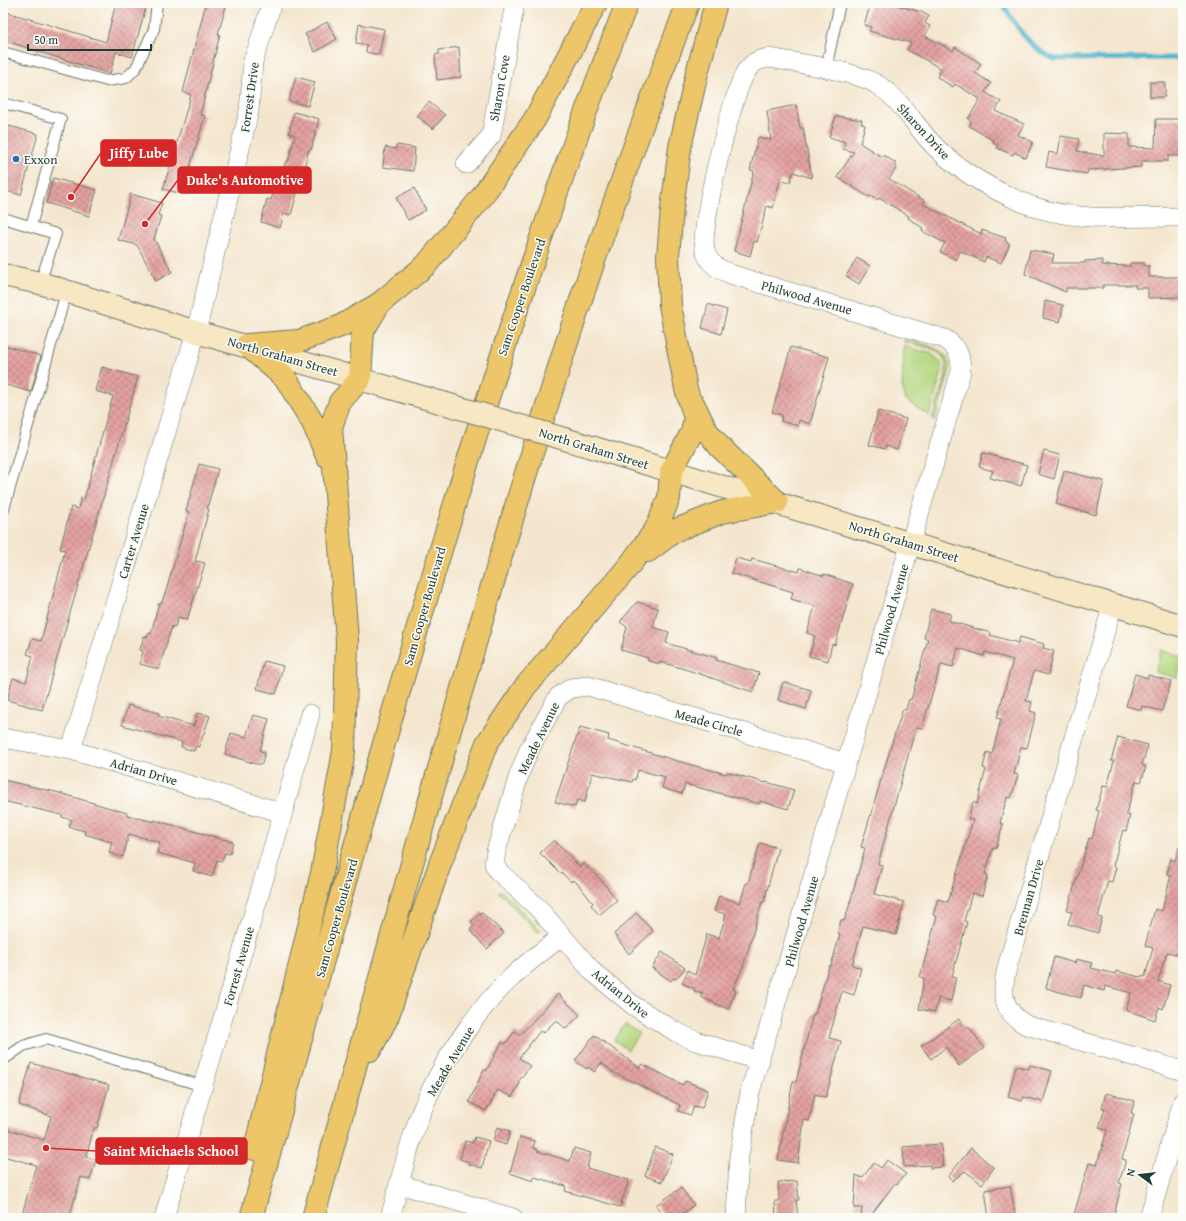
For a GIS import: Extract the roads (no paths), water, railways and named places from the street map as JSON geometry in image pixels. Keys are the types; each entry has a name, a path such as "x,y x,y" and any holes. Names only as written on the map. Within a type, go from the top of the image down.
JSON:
{"highway":[{"path":"247,345 299,341 341,326 379,304 426,265 481,198 535,119 596,3"},
{"name":"Sam Cooper Boulevard","path":"250,1218 440,549 500,356 597,79 627,3"},
{"path":"313,1218 480,627 555,381 637,136 688,3"},
{"path":"348,1092 387,1018 440,864 487,743 525,687 629,566 656,529 669,498 671,472 692,432 695,418 686,389 670,305 668,256 672,208 682,140 697,73 716,3"},
{"path":"239,1218 322,873 344,751 347,640 331,427 340,402 360,379 363,331 379,304"},
{"path":"247,345 286,379 313,424 334,473"},
{"path":"686,389 706,430 735,463 777,502"},
{"path":"629,566 676,530 722,512 777,502"}],"main road":[{"name":"North Graham Street","path":"3,275 40,284 196,332 247,345 671,472 777,502 1183,626"}],"street":[{"name":"Forrest Drive","path":"196,332 249,111 253,62 272,3"},
{"name":"Sharon Cove","path":"466,164 491,136 514,3"},
{"name":"Sharon Drive","path":"758,59 770,58 826,69 854,75 877,84 904,109 941,153 958,167 980,182 1024,203 1052,211 1087,216 1183,216"},
{"name":"Philwood Avenue","path":"736,1218 739,1156 742,1131 750,1092 909,543 959,382 961,360 954,345 935,334 722,271 708,259 704,237 709,201 726,132 740,84 747,71 758,59"},
{"name":"Carter Avenue","path":"71,750 196,332"},
{"name":"Brennan Drive","path":"1113,604 1008,964 1004,981 1004,997 1012,1014 1026,1024 1183,1071"},
{"name":"Meade Circle","path":"571,688 588,686 846,763"},
{"name":"Meade Avenue","path":"494,864 519,775 529,750 558,696 571,688"},
{"name":"Forrest Avenue","path":"164,1218 283,813 310,714"},
{"name":"Adrian Drive","path":"3,738 71,750 283,813"},
{"name":"Adrian Drive","path":"494,864 498,871 538,908 607,985 650,1017 696,1041 760,1061"},
{"name":"Meade Avenue","path":"390,1218 418,1122 430,1090 457,1044 469,1027 510,979 562,936"},
{"path":"1149,1218 1183,1101"},
{"path":"400,1184 513,1218"}],"lane":[{"path":"3,52 106,81 126,78 136,68 154,29 157,3"},
{"path":"826,69 840,3"},
{"path":"3,103 61,119 31,226"},
{"path":"3,218 56,234 40,284"},
{"path":"3,512 6,492 66,293"},
{"path":"3,1060 23,1046 46,1039 203,1086"}],"waterway":[{"path":"1002,3 1024,36 1037,48 1054,59 1183,58"}],"place":[{"name":"Exxon","path":"16,159"},
{"name":"Jiffy Lube","path":"71,197"},
{"name":"Duke's Automotive","path":"145,224"},
{"name":"Saint Michaels School","path":"46,1148"}]}
